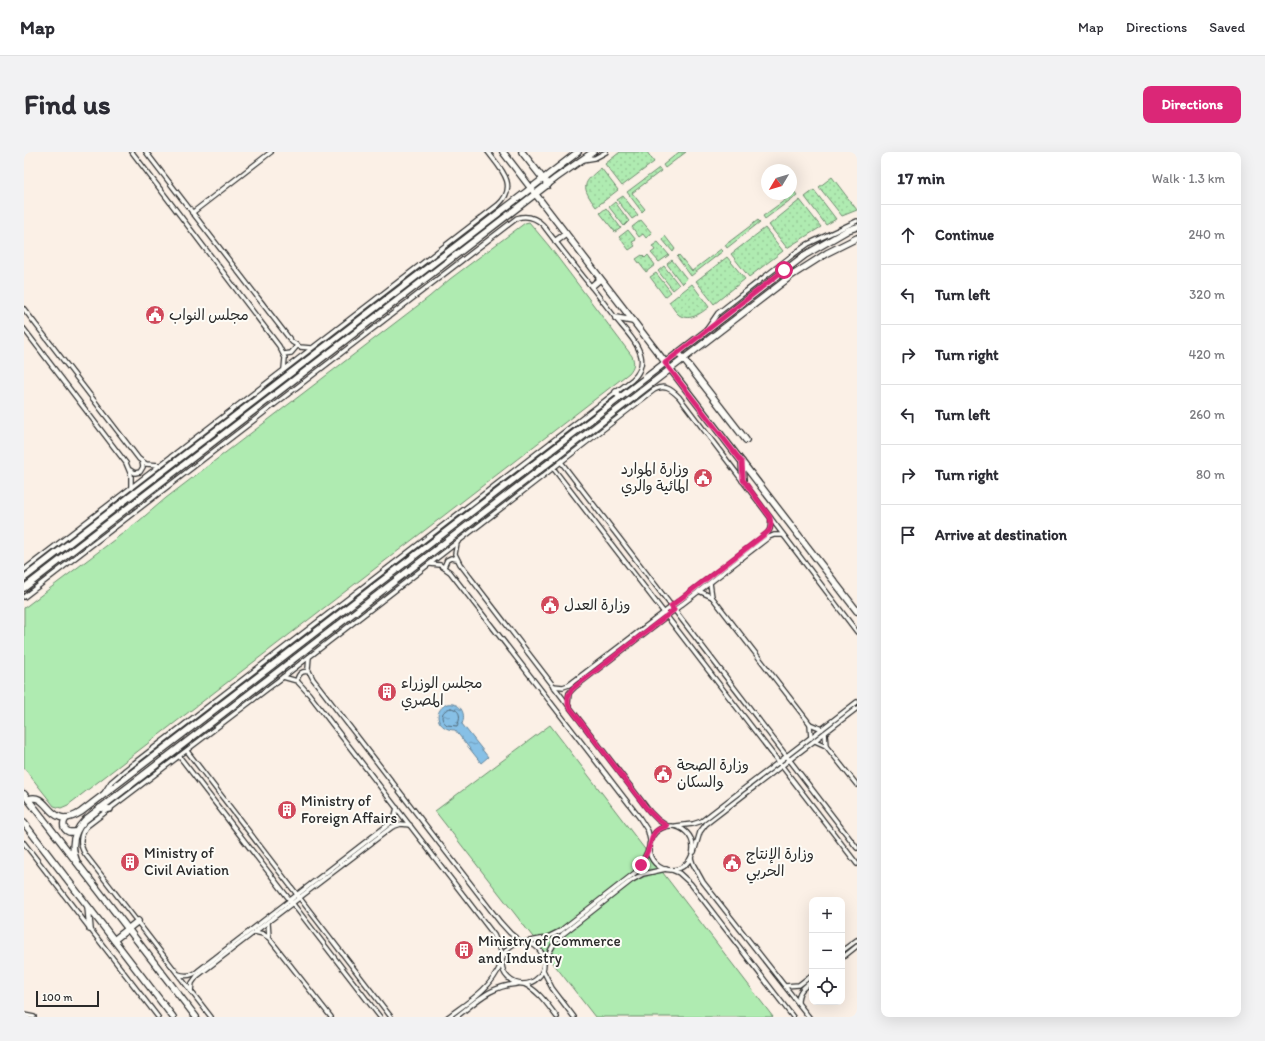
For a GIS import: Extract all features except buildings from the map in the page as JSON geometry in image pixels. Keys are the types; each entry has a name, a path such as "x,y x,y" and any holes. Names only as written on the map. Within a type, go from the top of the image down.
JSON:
{"street":[{"path":"132,152 279,346 284,354 284,370"},
{"path":"146,152 290,339 297,346 306,348 312,347"},
{"path":"192,213 271,152"},
{"path":"24,570 502,201 507,192 508,183 488,152"},
{"path":"503,152 857,611"},
{"path":"522,152 548,185"},
{"path":"24,578 578,152"},
{"path":"24,588 536,194 593,152"},
{"path":"582,160 595,158 606,152"},
{"path":"24,596 495,234 520,217 534,218 540,222 592,286 639,350 642,360 641,368 637,375 618,394 417,554 102,796 77,814 66,818 55,815 40,800 34,798 28,799"},
{"path":"703,334 718,313 794,254 814,240 857,221"},
{"path":"102,796 111,782 124,771 618,394 665,363 805,255 848,230 857,227"},
{"path":"491,229 495,234"},
{"path":"556,241 566,234"},
{"path":"211,1017 138,921 89,860 81,845 81,835 87,826 186,751 242,704 414,567 683,359 803,268 827,253 857,238"},
{"path":"592,286 600,279"},
{"path":"24,308 142,462 151,465 162,463"},
{"path":"616,318 633,322"},
{"path":"24,329 122,457 130,470 132,479 131,488"},
{"path":"284,354 291,353 297,346"},
{"path":"678,353 746,440"},
{"path":"77,862 73,850 76,832 81,824 100,808 242,704 283,677 657,388 664,387 672,390 679,397 857,632"},
{"path":"626,404 630,409"},
{"path":"130,470 135,473 140,472 143,467 142,462"},
{"path":"560,462 857,848"},
{"path":"742,462 743,480"},
{"path":"553,468 857,864"},
{"path":"554,686 563,687 569,685 767,534 771,525 770,517"},
{"path":"568,705 568,696 572,689 769,537 774,535 784,535"},
{"path":"64,547 65,538"},
{"path":"457,542 455,550 456,559 650,812 667,826"},
{"path":"417,554 422,561"},
{"path":"444,567 447,560 452,558 456,559"},
{"path":"429,564 437,564 450,572 639,817 648,831 650,840 650,855 654,861 659,866 679,873 691,884 793,1017"},
{"path":"414,567 418,572"},
{"path":"710,583 712,597"},
{"path":"699,591 712,597 810,724 822,729"},
{"path":"308,657 309,672 313,679 500,922 510,933 523,942 536,946 540,951 544,962"},
{"path":"297,681 301,672 309,672"},
{"path":"283,677 297,681 309,694 494,935 500,944 503,955 503,972 506,976 510,980 532,989 543,998 557,1017"},
{"path":"650,840 657,831 667,826 693,824 702,821 857,702"},
{"path":"672,870 683,867 691,858 700,832 706,824 857,708"},
{"path":"810,724 811,738"},
{"path":"825,733 826,746"},
{"path":"814,741 826,746 857,786"},
{"path":"186,751 391,1017"},
{"path":"179,756 380,1017"},
{"path":"24,794 196,1017"},
{"path":"100,808 110,809"},
{"path":"298,897 389,824 394,819 397,808"},
{"path":"66,818 63,824 66,830 72,833 76,832"},
{"path":"24,823 173,1017"},
{"path":"178,974 186,976 195,974 392,827 401,824 410,825"},
{"path":"676,826 684,829 690,835 694,852"},
{"path":"24,843 158,1017"},
{"path":"503,955 510,946 546,938 560,931 636,872 649,848"},
{"path":"691,858 703,882 809,1017"},
{"path":"456,1017 495,988 506,985 522,984 536,980 543,970 544,962 555,942 563,934 632,880 643,874 666,869"},
{"path":"191,992 192,983 197,976 268,923 291,902"},
{"path":"88,907 90,929"},
{"path":"114,940 138,921"},
{"path":"268,923 269,938"},
{"path":"255,932 263,934 269,938 331,1017"},
{"path":"845,949 857,940"},
{"path":"845,956 857,946"},
{"path":"448,1017 486,988 494,978 502,961"},
{"path":"543,970 552,988 574,1017"},
{"path":"785,986 799,985 809,977"},
{"path":"798,1002 802,989 809,983"},
{"path":"24,1015 34,1017"}],"green space":[{"path":"620,152 647,152 654,162 622,186 605,164"},
{"path":"679,152 686,152 665,168 663,165"},
{"path":"601,168 618,190 596,207 588,195 586,186 590,178"},
{"path":"659,168 661,171 632,193 645,209 642,212 627,192"},
{"path":"832,177 857,210 842,216 819,187"},
{"path":"814,190 836,219 826,225 805,197"},
{"path":"623,196 638,215 632,219 617,200"},
{"path":"785,200 790,200 765,219 763,216"},
{"path":"800,200 821,227 787,248 769,225"},
{"path":"615,202 629,221 624,226 609,207"},
{"path":"606,208 621,228 615,232 600,213"},
{"path":"641,220 652,233 646,238 643,234 639,237 632,227"},
{"path":"758,220 760,222 727,248 725,245"},
{"path":"529,222 549,246 632,356 634,365 629,373 68,805 61,808 54,806 24,768 24,608 139,521 166,498 429,297 450,279 525,223"},
{"path":"765,228 783,251 749,277 731,254"},
{"path":"628,230 636,240 632,242 635,246 629,250 619,237"},
{"path":"665,236 675,249 673,252 662,239"},
{"path":"658,242 669,255 659,262 651,253 655,250 652,246"},
{"path":"721,249 723,251 691,276 677,257 679,255 692,271"},
{"path":"642,255 645,258 648,255 655,265 646,272 636,259"},
{"path":"727,257 745,279 714,304 696,281"},
{"path":"672,260 687,279 682,284 667,264"},
{"path":"664,266 679,285 673,290 658,271"},
{"path":"656,273 671,292 665,297 650,277"},
{"path":"692,284 709,307 695,316 687,318 679,315 669,302"},
{"path":"550,725 773,1017 595,1017 435,811"}],"water":[{"path":"447,704 458,706 463,712 462,724 488,757 481,763 455,730 444,727 441,724 438,716 439,711"}],"place":[{"name":"مجلس النواب","path":"155,315"},
{"name":"وزارة الموارد المائية والري","path":"703,478"},
{"name":"وزارة العدل","path":"550,605"},
{"name":"مجلس الوزراء المصري","path":"387,692"},
{"name":"وزارة الصحة والسكان","path":"663,774"},
{"name":"Ministry of Foreign Affairs","path":"287,810"},
{"name":"Ministry of Civil Aviation","path":"130,862"},
{"name":"وزارة الإنتاج الحربي","path":"732,863"},
{"name":"Ministry of Commerce and Industry","path":"464,950"}],"route":[{"path":"641,865 653,835 662,827 667,826 658,820 648,810 568,705 568,696 572,689 674,610 671,606 769,531 771,525 770,517 743,480 742,462 665,363 784,270"}]}
